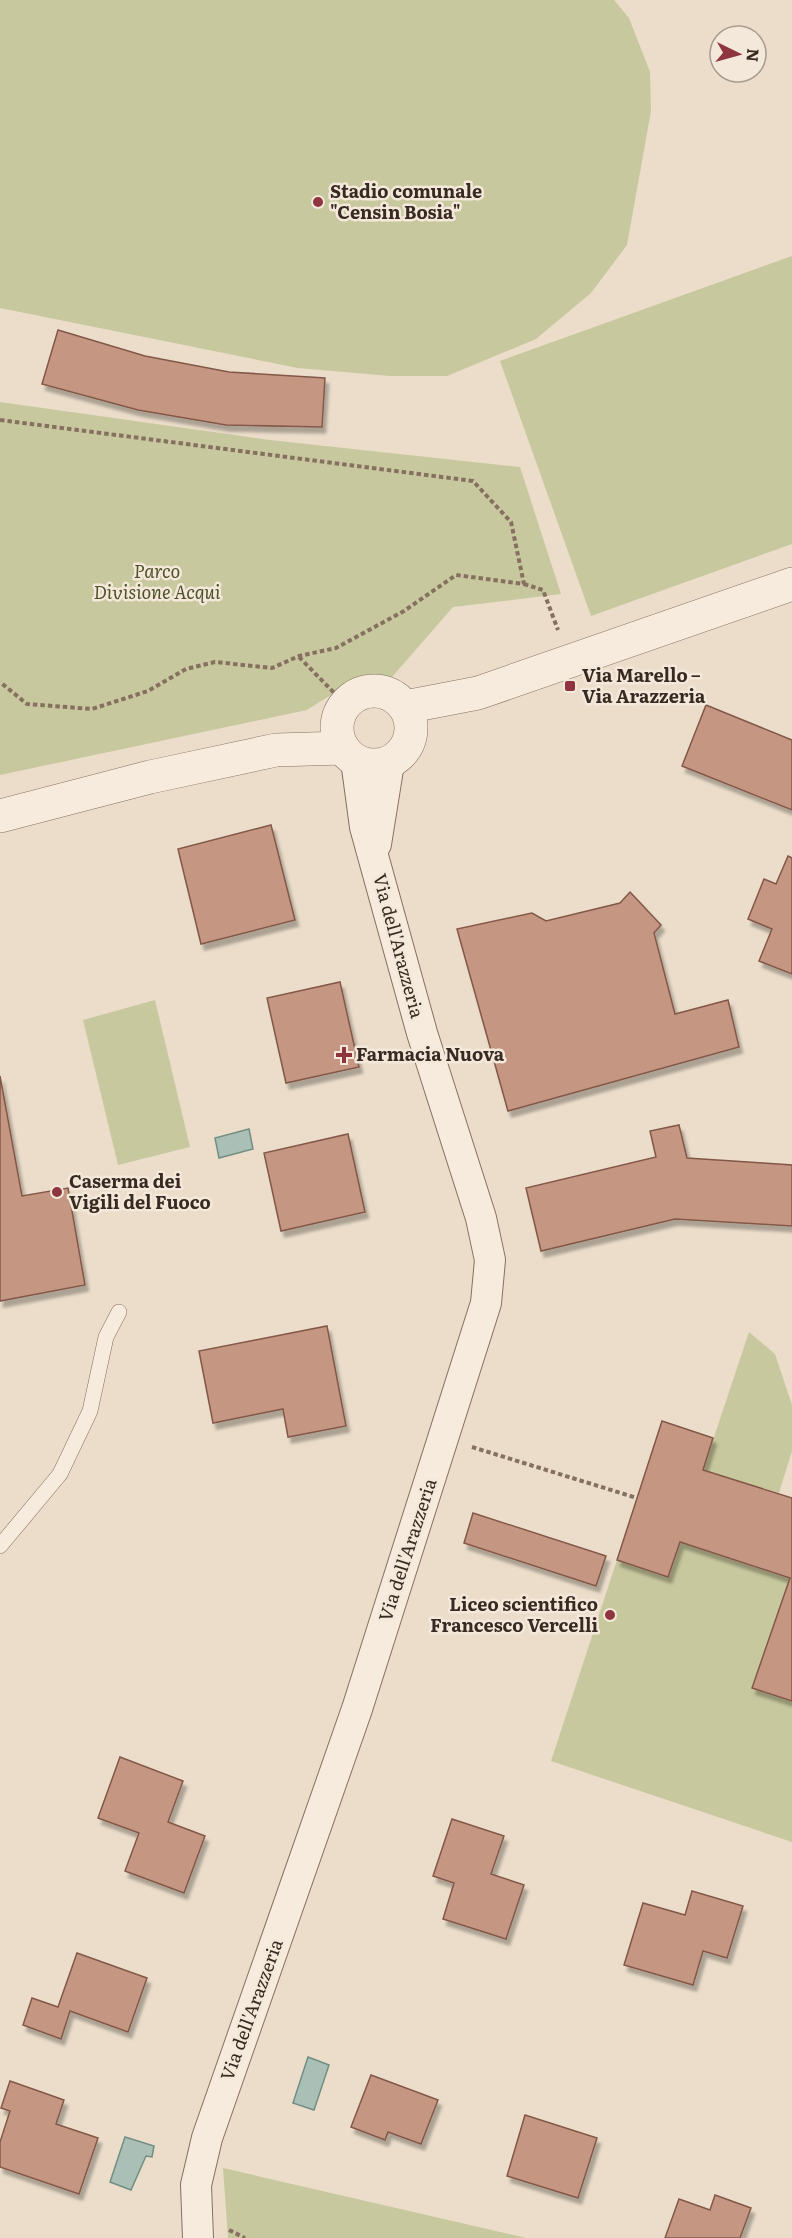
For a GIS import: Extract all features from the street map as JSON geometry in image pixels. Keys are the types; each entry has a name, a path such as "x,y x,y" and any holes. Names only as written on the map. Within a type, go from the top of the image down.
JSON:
{"street":[{"path":"408,720 478,693 792,584"},
{"path":"380,691 394,696 408,720 407,746 389,763 366,765 345,734 357,695 380,691"},
{"path":"0,816 150,777 345,734"},
{"name":"Via dell'Arazzeria","path":"198,2238 196,2185 207,2138 357,1709 486,1303 490,1260 481,1218 422,1033 365,827 345,734"},
{"name":"Via dell'Arazzeria","path":"374,856 389,763"}],"lane":[{"path":"0,1546 60,1474 90,1411 106,1338 119,1312"}],"path":[{"path":"0,420 473,481 511,522 524,584"},
{"path":"0,682 27,704 92,709 148,691 186,669 215,662 272,668 299,656 336,648 404,611 456,575 524,584 543,590 571,661"},
{"path":"299,656 345,734"},
{"path":"444,1437 637,1498"}],"green space":[{"name":"Stadio comunale \"Censin Bosia\"","path":"0,0 614,0 629,18 650,72 651,111 627,245 591,293 536,339 447,376 390,376 298,368 0,308"},
{"path":"792,256 792,544 591,616 500,361"},
{"name":"Parco Divisione Acqui","path":"0,402 270,440 520,467 561,594 453,607 379,692 356,689 340,691 307,710 0,775"},
{"path":"155,1000 190,1147 118,1165 83,1020"},
{"path":"749,1332 775,1354 792,1405 792,1451 779,1493 703,1470"},
{"path":"680,1542 790,1578 752,1687 792,1701 792,1842 551,1761 617,1560 667,1577"},
{"path":"223,2168 526,2238 228,2238"}],"shaded area":[{"path":"249,1129 253,1149 219,1158 215,1138"},
{"path":"308,2057 329,2065 314,2110 293,2103"},
{"path":"125,2137 154,2146 152,2157 146,2156 131,2190 110,2182"}],"building":[{"path":"58,330 145,356 229,372 325,378 322,427 226,425 138,410 42,384"},
{"path":"706,705 792,740 792,810 682,766"},
{"path":"271,825 295,920 201,944 178,849"},
{"path":"788,856 792,858 792,974 759,961 772,929 748,919 764,879 776,884"},
{"path":"630,892 661,925 654,933 675,1014 728,1000 739,1047 508,1111 457,929 532,913 546,921 620,903"},
{"path":"340,982 359,1067 286,1083 267,998"},
{"name":"Caserma dei Vigili del Fuoco","path":"0,1076 22,1196 68,1188 85,1285 0,1301"},
{"path":"679,1125 687,1158 792,1165 792,1226 675,1219 541,1251 526,1188 656,1157 650,1131"},
{"path":"348,1134 365,1212 281,1231 264,1153"},
{"path":"327,1326 346,1426 288,1437 283,1409 213,1423 199,1351"},
{"path":"662,1421 713,1438 703,1470 792,1498 792,1701 752,1688 790,1578 680,1542 668,1577 617,1560"},
{"path":"473,1513 606,1556 596,1586 464,1543"},
{"path":"120,1757 183,1781 168,1822 205,1836 184,1893 125,1871 139,1833 98,1818"},
{"path":"452,1819 504,1836 491,1874 524,1885 506,1939 443,1919 454,1883 433,1876"},
{"path":"692,1891 743,1906 727,1958 703,1951 693,1985 624,1965 643,1903 685,1915"},
{"path":"77,1953 147,1978 128,2032 70,2011 61,2039 23,2025 32,1998 58,2007"},
{"path":"371,2075 438,2100 421,2144 388,2132 385,2140 351,2127"},
{"path":"10,2081 64,2100 56,2124 98,2138 79,2194 0,2167 0,2142 10,2111 1,2108"},
{"path":"525,2115 597,2138 578,2198 507,2176"},
{"path":"715,2195 751,2208 740,2238 665,2238 679,2199 710,2210"}],"place":[{"name":"Stadio comunale \"Censin Bosia\"","path":"318,202"},
{"name":"Via Marello – Via Arazzeria","path":"570,686"},
{"name":"Farmacia Nuova","path":"344,1055"},
{"name":"Caserma dei Vigili del Fuoco","path":"57,1192"},
{"name":"Liceo scientifico Francesco Vercelli","path":"610,1615"}]}
